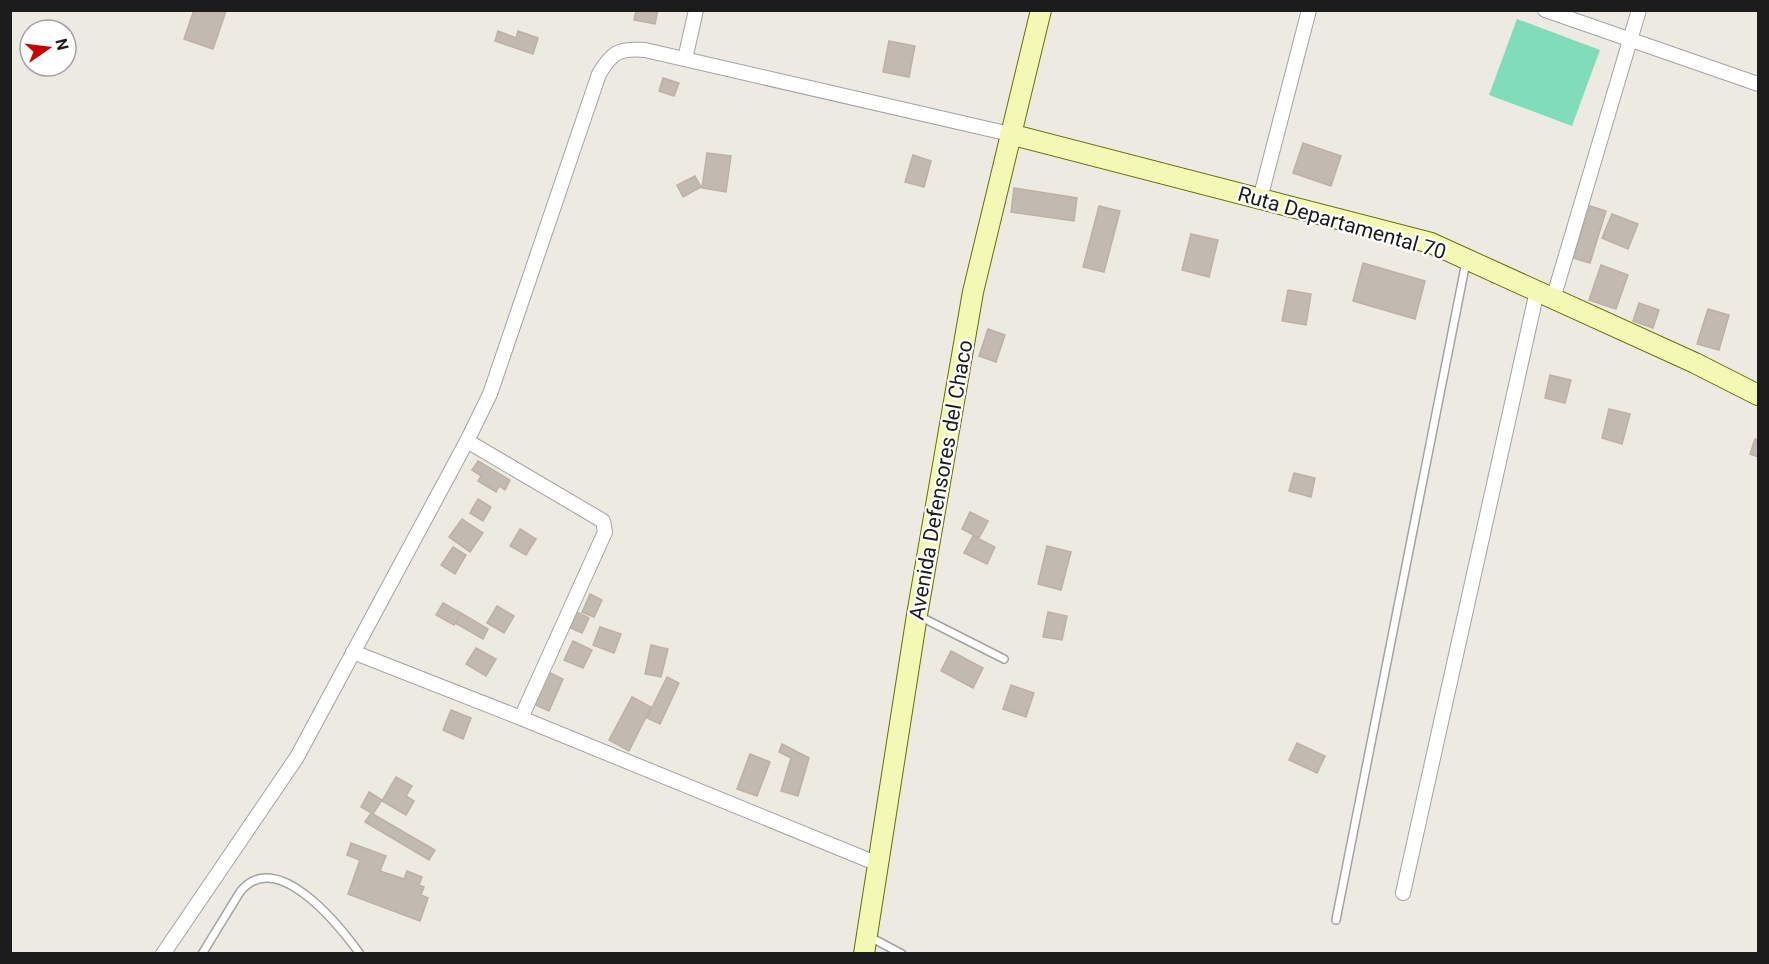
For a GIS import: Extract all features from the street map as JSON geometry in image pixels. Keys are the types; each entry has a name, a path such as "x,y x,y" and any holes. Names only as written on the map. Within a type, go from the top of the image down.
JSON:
{"main road":[{"name":"Avenida Defensores del Chaco","path":"865,944 917,615 973,292 1041,10"},
{"name":"Ruta Departamental 70","path":"1010,134 1431,243 1758,395"}],"street":[{"path":"685,59 696,10"},
{"path":"1260,199 1309,10"},
{"path":"1545,10 1758,84"},
{"path":"1403,893 1545,295 1639,10"},
{"path":"163,954 297,757 467,441 490,394 598,74 609,58 625,49 685,59 1010,134"},
{"path":"467,441 603,521 606,526 521,718"},
{"path":"353,652 878,864"}],"lane":[{"path":"1336,920 1466,259"},
{"path":"917,615 1004,659"},
{"path":"202,954 247,884 261,878 273,878 297,888 341,928 360,954"},
{"path":"865,944 902,954"}],"green space":[{"path":"1517,19 1600,50 1572,126 1489,95"}],"building":[{"path":"194,10 226,11 213,49 184,39"},
{"path":"636,10 658,10 655,24 634,20"},
{"path":"498,31 516,38 518,31 538,38 533,54 495,41"},
{"path":"889,41 915,46 909,77 883,72"},
{"path":"663,78 679,83 674,96 659,91"},
{"path":"1303,143 1341,156 1331,186 1293,173"},
{"path":"707,153 731,156 726,192 702,188"},
{"path":"913,155 931,161 924,187 905,182"},
{"path":"695,176 701,187 683,197 677,185"},
{"path":"1014,188 1077,198 1074,221 1011,212"},
{"path":"1099,206 1120,211 1104,272 1083,267"},
{"path":"1590,206 1606,211 1590,263 1573,258"},
{"path":"1612,214 1638,224 1628,249 1602,238"},
{"path":"1191,234 1218,240 1209,277 1182,270"},
{"path":"1363,263 1425,281 1415,319 1353,301"},
{"path":"1601,265 1628,275 1616,309 1589,300"},
{"path":"1288,290 1311,294 1306,325 1282,321"},
{"path":"1639,303 1659,310 1653,328 1633,321"},
{"path":"1708,309 1729,315 1719,350 1697,344"},
{"path":"988,329 1005,335 996,362 979,356"},
{"path":"1550,375 1571,380 1565,403 1545,398"},
{"path":"1609,409 1630,414 1622,444 1602,438"},
{"path":"1755,439 1758,440 1758,457 1750,454"},
{"path":"478,461 510,480 505,490 499,486 496,492 478,481 481,476 472,470"},
{"path":"1294,473 1315,478 1311,497 1289,491"},
{"path":"478,499 491,507 483,521 470,513"},
{"path":"970,512 988,521 979,538 962,529"},
{"path":"462,519 483,533 470,552 449,537"},
{"path":"520,529 536,539 526,555 510,546"},
{"path":"973,536 995,547 987,564 964,553"},
{"path":"1047,546 1071,552 1061,590 1038,584"},
{"path":"453,547 466,555 455,574 441,565"},
{"path":"590,594 602,600 594,617 582,612"},
{"path":"443,603 461,613 454,625 436,615"},
{"path":"497,606 514,616 504,633 487,623"},
{"path":"571,609 589,618 582,633 564,625"},
{"path":"1048,612 1067,616 1062,640 1043,637"},
{"path":"461,613 488,629 483,639 455,623"},
{"path":"600,627 621,634 614,653 593,645"},
{"path":"573,641 592,650 583,668 564,660"},
{"path":"651,645 668,649 661,677 645,674"},
{"path":"476,648 496,659 486,676 466,664"},
{"path":"951,651 983,668 973,688 941,671"},
{"path":"544,670 563,679 549,711 529,702"},
{"path":"667,677 679,683 660,724 647,718"},
{"path":"1011,685 1034,693 1026,717 1003,709"},
{"path":"632,697 651,707 629,751 609,740"},
{"path":"451,710 471,718 463,739 443,730"},
{"path":"1297,743 1325,756 1317,773 1289,760"},
{"path":"782,744 809,758 798,796 781,791 791,758 779,752"},
{"path":"750,754 770,762 757,796 737,789"},
{"path":"396,777 412,786 406,796 414,801 406,815 382,801"},
{"path":"369,792 382,800 373,814 361,807"},
{"path":"371,813 435,850 429,860 365,822"},
{"path":"351,843 386,856 380,871 404,879 407,871 422,877 419,885 424,887 421,895 428,898 420,921 348,894 360,860 347,855"}]}
